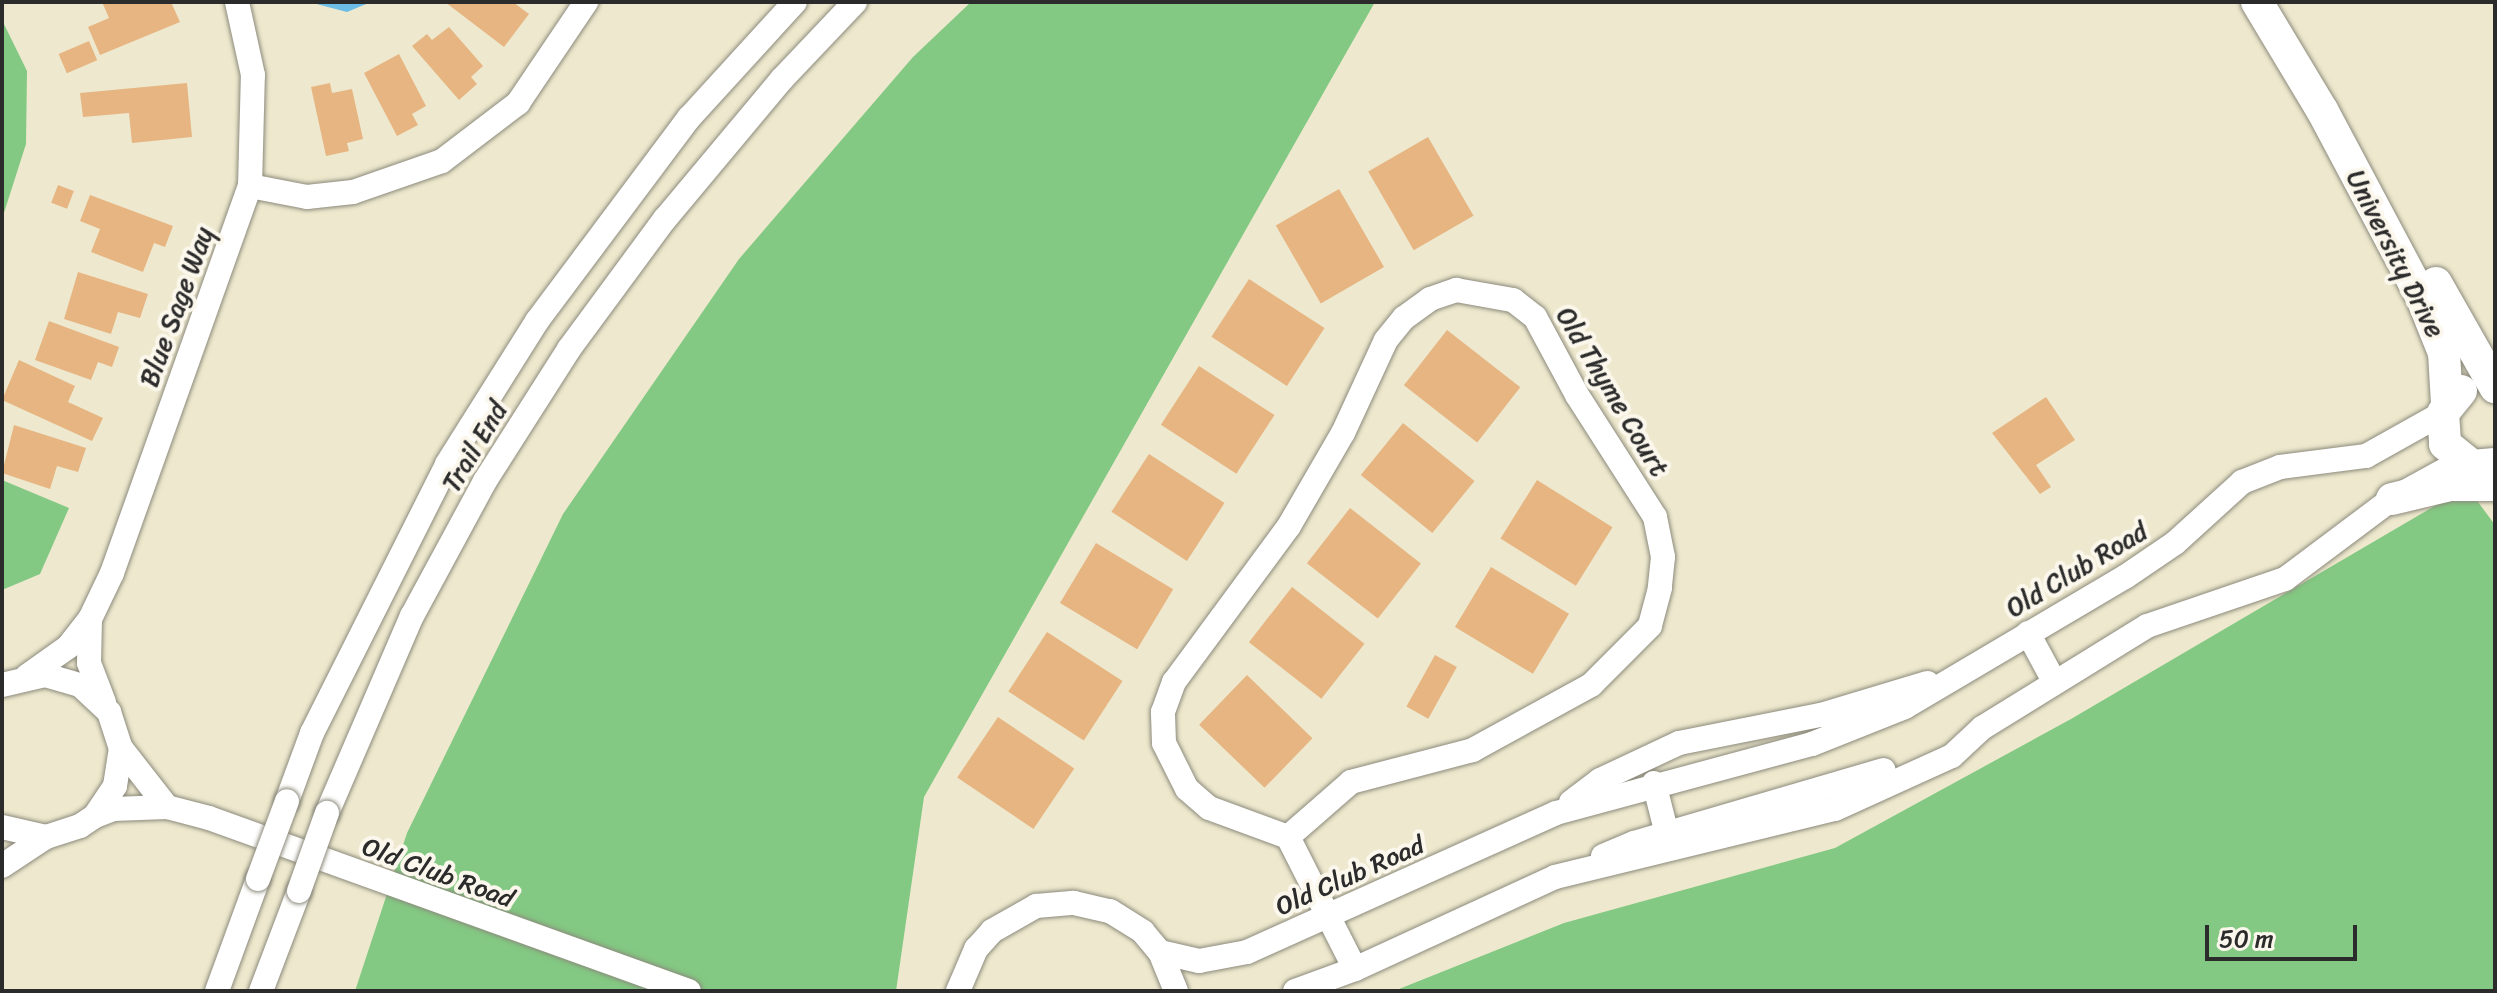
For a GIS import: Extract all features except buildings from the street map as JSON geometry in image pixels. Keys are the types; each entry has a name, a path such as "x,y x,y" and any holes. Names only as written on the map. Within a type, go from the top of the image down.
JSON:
{"main road":[{"name":"University Drive","path":"2257,2 2322,110 2422,298 2444,353 2445,444 2484,471"},
{"name":"University Drive","path":"2322,110 2404,225 2495,388"},
{"path":"2445,409 2472,387 2495,388"},
{"path":"2392,499 2450,485 2484,471"}],"street":[{"name":"Blue Sage Way","path":"27,676 68,647 90,619 112,573 250,186 253,75 237,2"},
{"path":"250,186 307,197 353,192 442,161 518,103 586,2"},
{"name":"Trail End","path":"217,991 312,733 371,610 447,464 537,321 689,118 795,2"},
{"name":"Trail End","path":"261,991 327,813 412,616 485,481 569,349 665,219 782,79 855,2"},
{"name":"Old Thyme Court","path":"1456,290 1513,300 1535,317 1577,395 1655,517 1663,557 1650,626 1591,685 1536,720 1473,750 1351,782 1288,837 1209,808 1187,789 1164,743 1163,712 1174,682 1289,526 1343,433 1386,340 1404,318 1430,299 1456,290"},
{"name":"Old Club Road","path":"1160,952 1199,961 1247,952 1556,813 1654,783 1812,744 1905,707 1950,676 2028,633 2175,543 2242,482 2280,467 2366,456 2445,409"},
{"path":"1295,991 1355,969 1555,877 1667,834 1863,780 1982,728 2147,626 2285,579 2392,499"},
{"name":"Blue Sage Way","path":"90,619 89,663 121,748"},
{"path":"2028,633 2054,681"},
{"path":"2,685 27,676 80,685 109,712"},
{"name":"Old Club Road","path":"1556,813 1600,780 1679,743 1821,715 1950,676"},
{"path":"1555,877 1810,818 1952,756 1982,728"},
{"path":"121,748 167,807"},
{"path":"95,816 115,786 121,748"},
{"path":"1654,783 1667,834"},
{"name":"Old Club Road","path":"46,837 113,809 167,807 689,991"},
{"path":"2,827 46,837"},
{"path":"2,866 46,837"},
{"path":"1288,837 1355,969"},
{"path":"944,991 960,982 992,931 1015,915 1057,903 1110,911 1143,932 1160,952 1176,991"}],"green space":[{"path":"971,2 1375,2 924,797 896,991 355,991 407,833 563,514 739,259 913,57"},
{"path":"2,20 27,71 26,144 2,219"},
{"path":"2,480 69,508 40,574 2,590"},
{"path":"2467,487 2495,525 2495,991 1394,991 1564,923 1835,848 2071,719"}],"water":[{"path":"309,2 371,2 347,12"}]}
